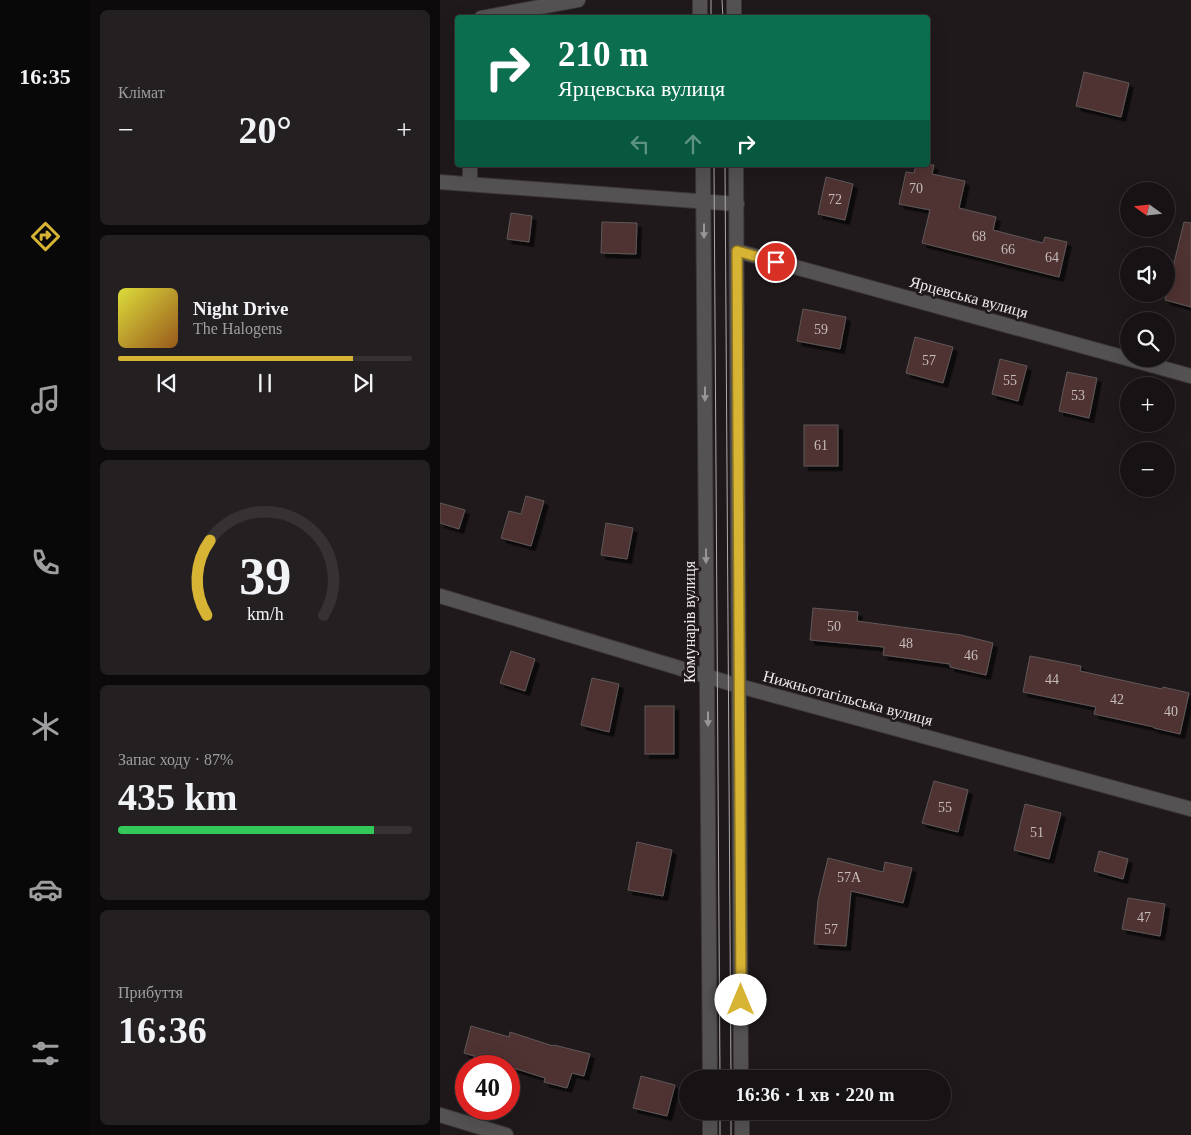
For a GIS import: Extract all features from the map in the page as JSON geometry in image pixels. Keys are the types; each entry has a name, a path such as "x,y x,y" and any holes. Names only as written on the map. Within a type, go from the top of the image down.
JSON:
{"street":[{"path":"497,15 578,0"},
{"path":"700,0 700,15"},
{"path":"734,0 734,15"},
{"path":"470,167 470,183"},
{"name":"Комунарів вулиця","path":"703,167 710,1070"},
{"path":"736,167 741,1070"},
{"path":"440,182 737,204"},
{"name":"Ярцевська вулиця","path":"737,251 1191,376"},
{"name":"Нижньотагільська вулиця","path":"440,596 707,677 1191,808"},
{"path":"440,1115 506,1135"},
{"path":"710,1120 710,1135"},
{"path":"742,1120 742,1135"}],"building":[{"path":"1084,72 1129,83 1121,117 1076,106"},
{"path":"930,165 934,165 932,174 965,181 959,208 996,217 993,230 1043,243 1045,237 1067,242 1059,277 922,243 930,210 899,204 906,172 914,173 916,167 930,167"},
{"path":"826,177 853,184 845,220 818,214"},
{"path":"511,213 532,216 529,242 507,239"},
{"path":"602,222 637,223 636,254 601,253"},
{"path":"1184,222 1191,223 1191,307 1172,302 1175,302 1175,259"},
{"path":"803,309 846,317 840,349 797,341"},
{"path":"915,337 953,347 943,383 906,373"},
{"path":"1000,359 1027,366 1018,401 992,394"},
{"path":"1067,372 1097,378 1089,418 1059,411"},
{"path":"804,425 838,425 838,466 804,466"},
{"path":"526,496 544,501 531,546 501,538 509,511 521,514"},
{"path":"440,503 465,510 459,529 440,523"},
{"path":"606,523 633,528 627,559 601,555"},
{"path":"813,608 858,612 857,621 961,635 993,643 986,675 950,667 950,664 883,655 884,647 810,640"},
{"path":"511,651 535,659 525,691 500,683"},
{"path":"1030,656 1081,666 1080,671 1189,693 1180,734 1094,714 1096,707 1023,692"},
{"path":"592,678 619,684 609,732 581,725"},
{"path":"645,706 674,706 674,754 645,754"},
{"path":"934,781 968,790 958,832 922,823"},
{"path":"1025,804 1061,813 1049,859 1014,850"},
{"path":"637,842 672,850 663,896 628,890"},
{"path":"1099,851 1128,859 1123,879 1094,871"},
{"path":"828,858 883,872 885,862 912,868 903,903 851,891 846,946 814,944 818,900"},
{"path":"1128,898 1165,904 1160,936 1122,929"},
{"path":"471,1026 509,1037 510,1032 553,1046 590,1054 584,1076 572,1073 567,1088 544,1082 545,1078 520,1070 520,1055 471,1055 464,1053"},
{"path":"641,1076 675,1085 667,1116 633,1108"}],"tram line":[{"path":"711,0 711,15"},
{"path":"722,0 723,15"},
{"path":"714,167 720,1070"},
{"path":"725,167 731,1070"},
{"path":"720,1120 720,1135"},
{"path":"731,1120 731,1135"}],"route":[{"path":"741,1000 737,251 776,262"}]}
